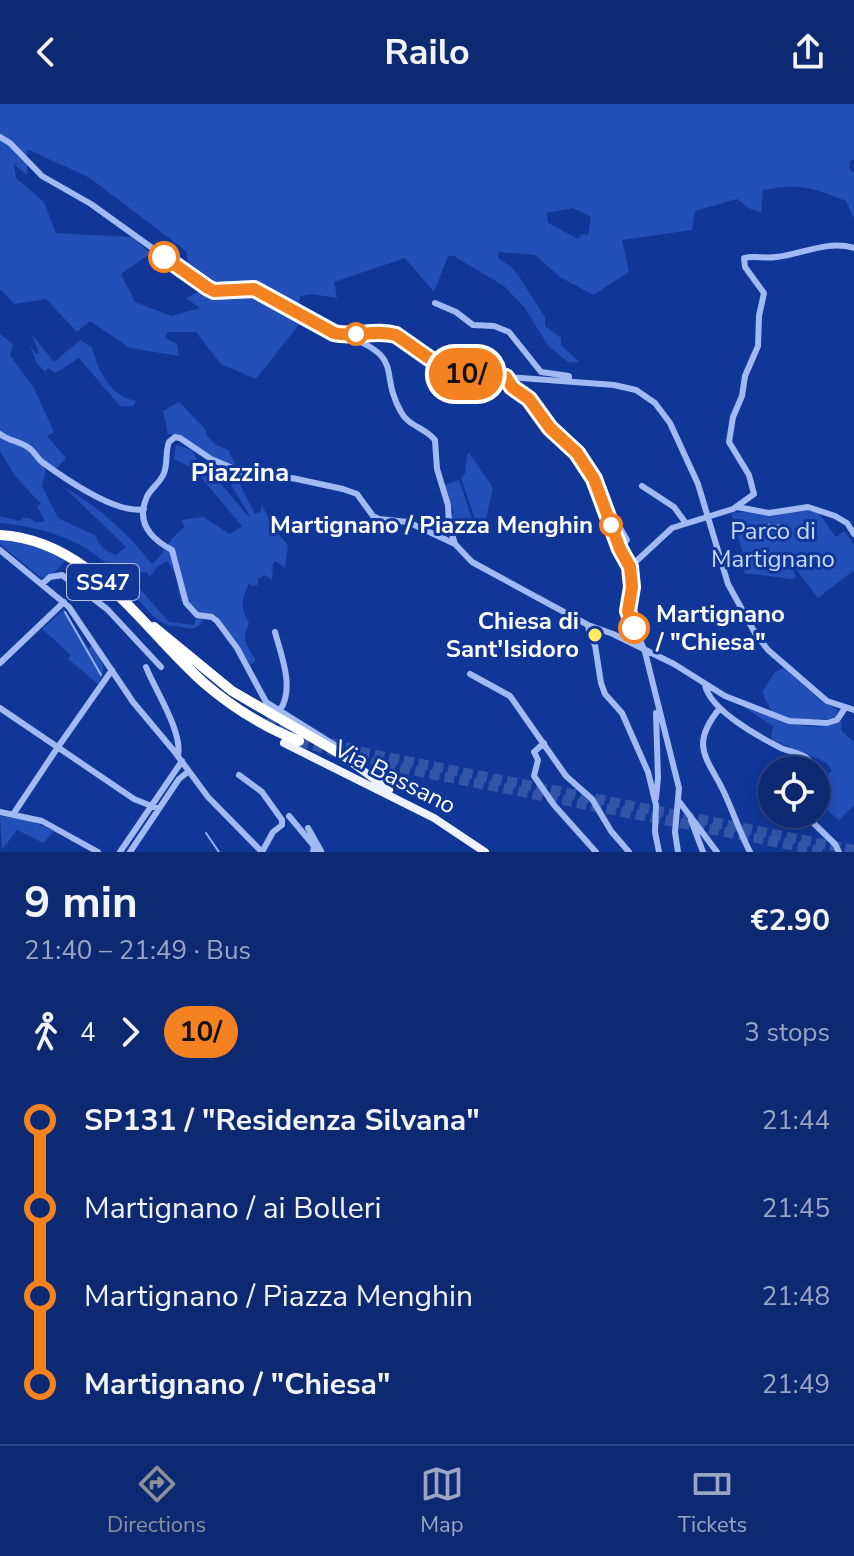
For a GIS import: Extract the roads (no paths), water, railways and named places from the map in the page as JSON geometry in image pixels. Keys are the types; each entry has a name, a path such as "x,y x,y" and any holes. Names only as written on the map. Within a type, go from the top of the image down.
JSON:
{"highway":[{"name":"SS47","path":"0,533 34,535 75,553 96,569 214,684 266,719"},
{"name":"SS47","path":"0,533 45,544 83,564 185,665 232,705 261,724 299,741"},
{"path":"153,625 232,691 339,753"},
{"path":"185,665 226,706 284,743"}],"main road":[{"name":"Via Bassano","path":"284,743 434,818 461,833 485,852"},
{"path":"339,753 434,818"}],"street":[{"path":"0,137 10,143 42,176 91,204 214,291 254,289 334,333 396,335 453,373 569,380 636,390 655,403 670,423 710,516 728,584 755,633 768,650 827,701 854,710"},
{"path":"630,567 672,528 737,507 752,496 754,486 733,451 729,437 745,376 758,346 764,293 743,260 748,256 775,257 817,248 847,245 854,248"},
{"path":"435,303 456,312 473,325 494,326 509,332 541,372 569,376 569,380"},
{"path":"345,335 385,358 403,416 435,440 437,469 455,544"},
{"path":"506,377 512,387 529,399 550,428 577,453 627,540 620,547 630,567 632,587 628,611 645,652 679,788 675,832 678,852"},
{"path":"0,434 28,447 77,488 135,511 144,509"},
{"path":"339,753 338,747 266,702 237,648 217,621 197,615 186,603 172,550 147,531 145,500 163,477 167,446 175,437 211,459 261,480 292,478 357,494 373,516 408,522 455,544 472,562 588,625 674,664 725,696 789,721 827,723 837,720 845,708"},
{"path":"642,486 674,507 685,522"},
{"path":"737,507 769,513 808,507 847,523 854,534"},
{"path":"0,550 64,602 137,707 208,797 262,852 273,832 282,825 282,820 262,792 239,775"},
{"path":"42,584 50,577 62,575 107,609 161,667"},
{"path":"0,663 64,602"},
{"path":"588,625 605,694 622,713 648,772 656,805"},
{"path":"275,632 282,652 287,696 280,710"},
{"path":"146,667 180,750 180,759 156,806"},
{"path":"14,813 112,670"},
{"path":"470,674 510,696 574,786 592,799 611,831 629,852"},
{"path":"705,685 705,691 720,708 768,741 805,756"},
{"path":"657,706 655,832 659,852"},
{"path":"0,708 134,799 149,816"},
{"path":"720,708 706,726 703,747 708,767 727,799 750,852"},
{"path":"544,743 534,752 538,760 534,776 554,805 596,852"},
{"path":"120,852 179,779 189,771"},
{"path":"134,799 156,806"},
{"path":"678,800 717,852"},
{"path":"687,810 703,852"},
{"path":"0,812 50,824 98,852"},
{"path":"130,852 149,816"},
{"path":"289,816 314,846 314,851 321,851 308,828"},
{"path":"818,828 839,852"}],"waterway":[{"path":"766,525 785,526"},
{"path":"65,612 101,675"},
{"path":"206,833 219,852"}],"tunnel":[{"path":"266,719 297,732"},
{"path":"299,741 365,761 826,852"},
{"path":"331,743 366,753 854,850"}],"place":[{"name":"Martignano / Piazza Menghin","path":"611,525"},
{"name":"Martignano / \"Chiesa\"","path":"634,628"},
{"name":"Chiesa di Sant'Isidoro","path":"595,635"}],"district":[{"name":"Piazzina","path":"240,472"}],"park label":[{"name":"Parco di Martignano","path":"773,545"}]}
